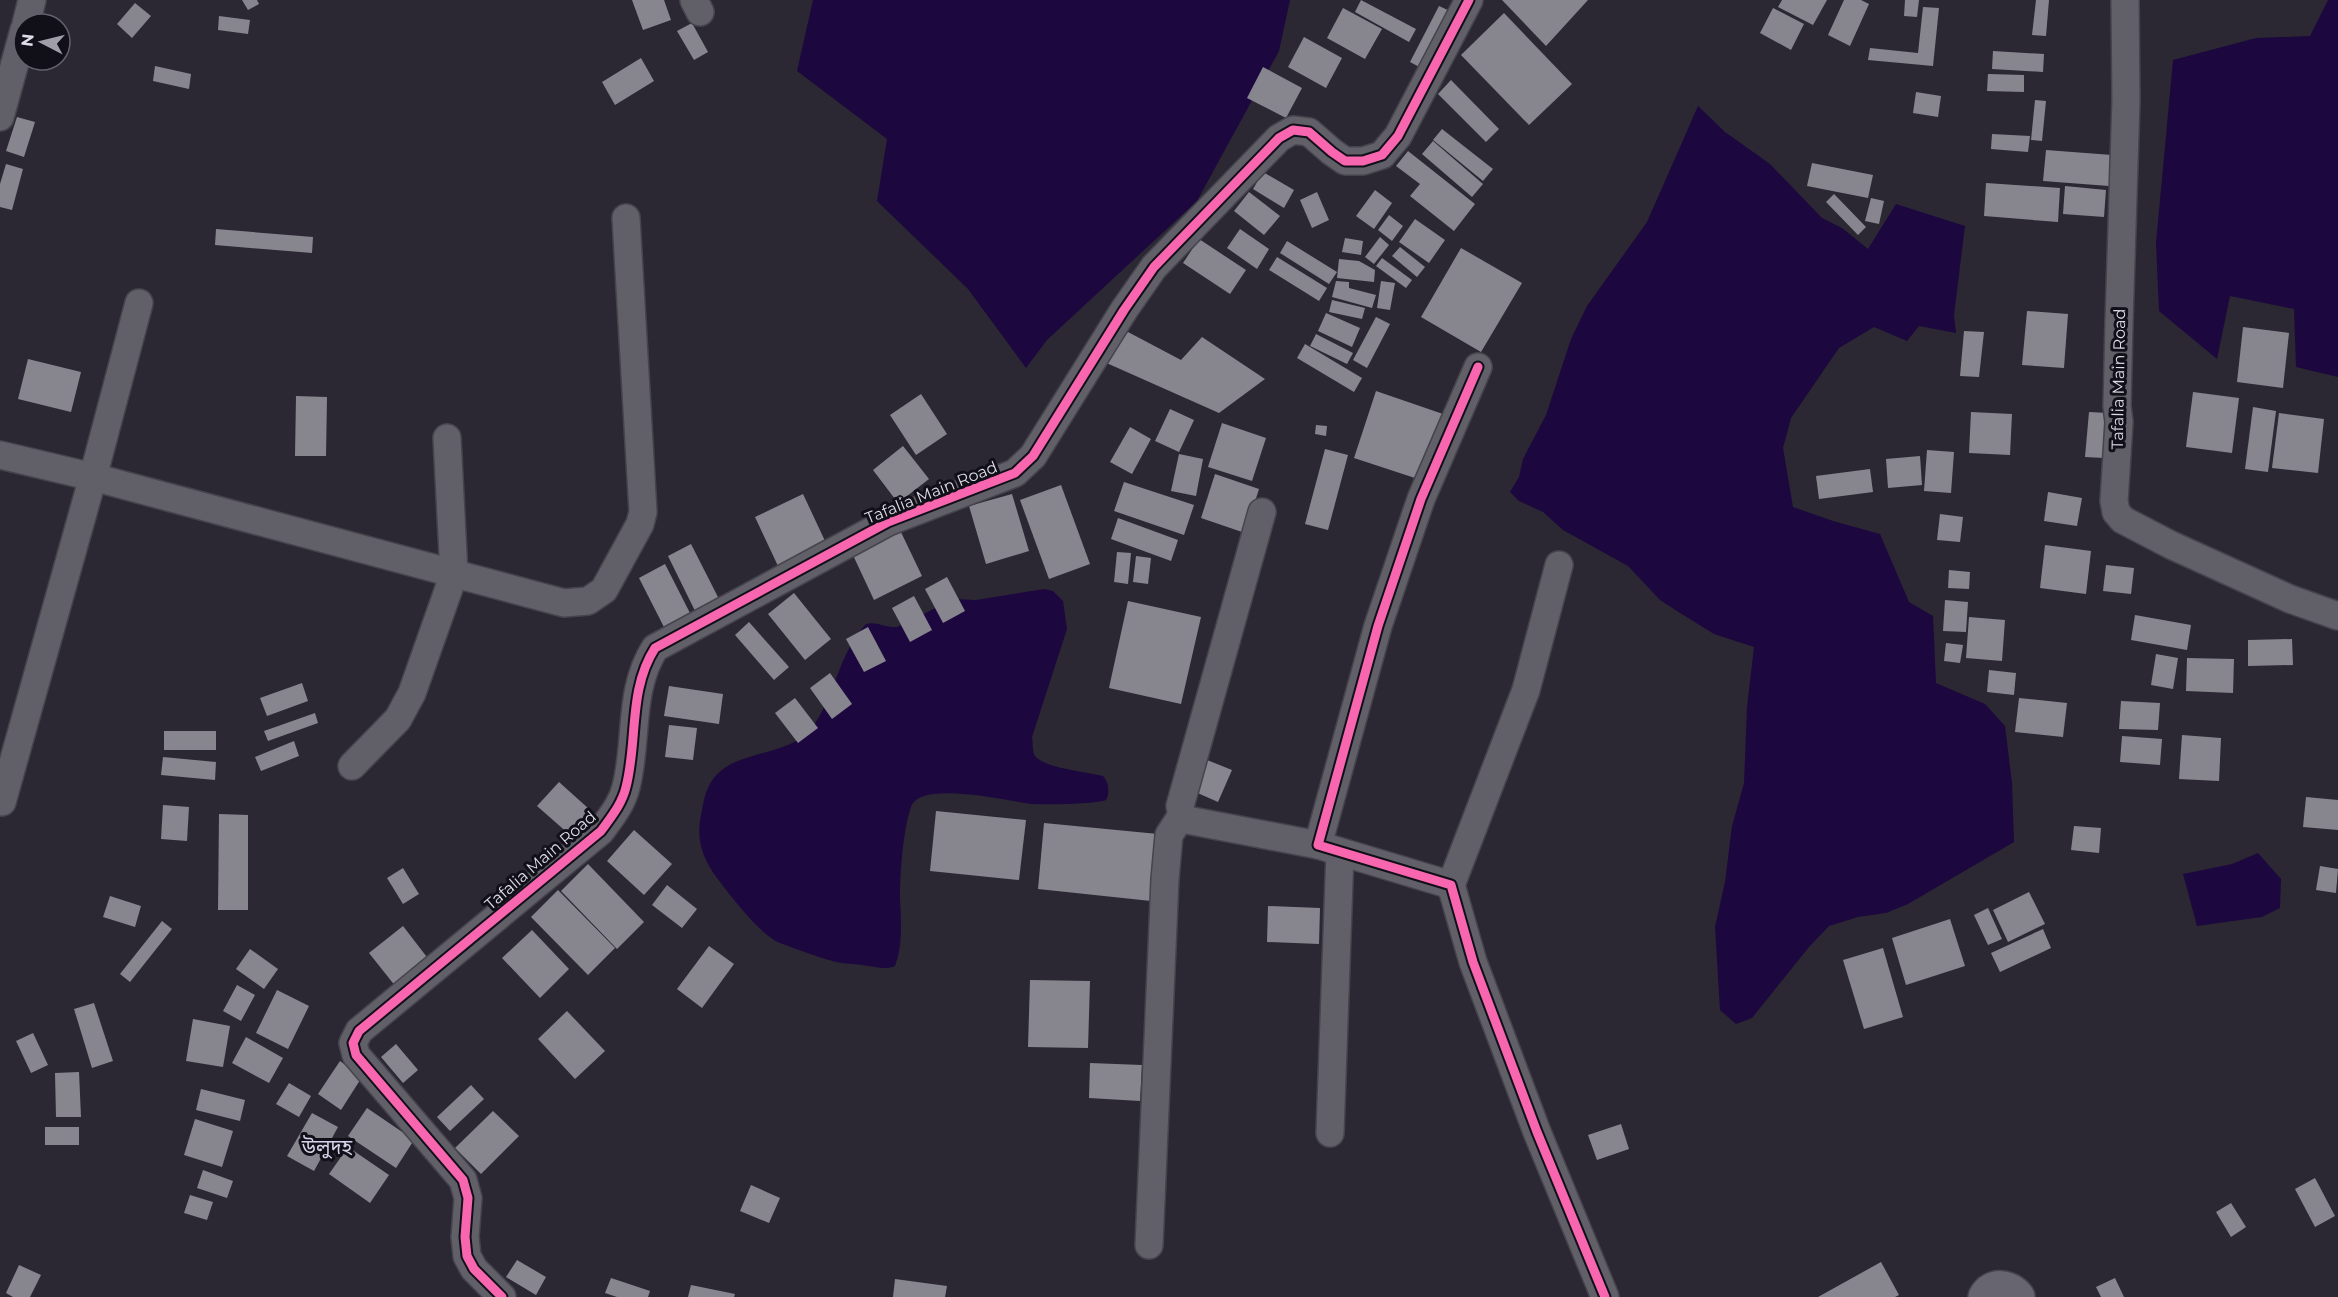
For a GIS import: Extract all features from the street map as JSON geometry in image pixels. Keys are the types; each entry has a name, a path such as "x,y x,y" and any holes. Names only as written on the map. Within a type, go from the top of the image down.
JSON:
{"street":[{"name":"Tafalia Main Road","path":"502,1297 474,1269 467,1256 465,1237 468,1198 463,1180 356,1055 353,1043 359,1031 601,831 617,810 626,787 639,686 644,665 655,648 888,522 1015,473 1033,456 1124,310 1154,267 1279,138 1293,130 1309,132 1345,160 1363,161 1382,155 1398,136 1469,0"},
{"name":"Tafalia Main Road","path":"2125,0 2126,100 2118,322 2117,406 2119,422 2114,501 2116,512 2123,519 2171,545 2290,599 2338,616"},
{"path":"0,117 12,72"},
{"path":"0,455 93,477 564,603 588,601 604,590 640,524 643,512 626,218"},
{"path":"2,802 140,303"},
{"path":"1330,1133 1329,848 1378,626 1421,499 1478,368"},
{"path":"352,766 398,719 412,693 454,574 447,438"},
{"path":"1262,512 1180,806 1182,815 1187,820 1329,848 1451,885"},
{"path":"1559,565 1526,690 1451,885 1473,962 1537,1132 1605,1297"},
{"path":"1149,1245 1165,879 1169,835 1182,815"},
{"path":"1985,1297 1986,1293 1993,1288 2003,1287 2013,1291 2019,1297"}],"shaded area":[{"path":"813,0 1290,0 1279,51 1197,201 1047,340 1026,368 968,289 877,201 887,139 797,71"},
{"path":"2328,0 2338,0 2338,377 2296,367 2294,309 2230,296 2217,359 2159,311 2156,243 2173,60 2256,38 2310,36"},
{"path":"1698,106 1725,132 1770,164 1822,218 1842,228 1868,249 1896,204 1965,226 1954,315 1956,333 1919,326 1907,341 1874,327 1839,348 1791,418 1783,448 1793,507 1880,534 1909,602 1933,616 1936,683 1985,704 2005,726 2012,783 2014,842 1908,904 1886,913 1858,917 1829,926 1809,947 1752,1018 1736,1024 1720,1010 1715,927 1725,882 1732,826 1744,783 1747,707 1754,647 1714,634 1677,611 1660,600 1628,566 1563,530 1543,512 1519,501 1510,492 1519,477 1523,459 1546,415 1571,339 1587,306 1647,222"},
{"path":"1044,589 1053,591 1063,601 1067,629 1032,737 1034,754 1047,764 1103,776 1108,788 1106,800 1033,804 948,793 931,794 918,799 911,807 904,839 900,888 900,941 895,966 882,968 836,962 772,939 746,914 717,878 707,863 702,848 699,832 704,801 708,788 717,774 729,765 774,750 803,737 821,713 849,648 866,624 897,627 954,599 976,600"},
{"path":"2258,853 2281,879 2280,908 2262,917 2197,926 2183,874 2232,864"}],"building":[{"path":"242,0 257,0 259,4 248,10"},
{"path":"632,0 664,0 671,20 643,30"},
{"path":"1361,0 1416,29 1409,42 1355,12"},
{"path":"1502,0 1588,0 1546,46"},
{"path":"1782,0 1827,0 1813,25 1778,7"},
{"path":"1844,0 1861,0 1869,4 1850,46 1828,35"},
{"path":"1905,0 1919,0 1917,17 1904,16"},
{"path":"2036,0 2049,0 2046,36 2032,35"},
{"path":"135,3 151,16 132,38 117,24"},
{"path":"1439,6 1452,12 1423,69 1410,62"},
{"path":"1923,7 1939,8 1933,66 1868,60 1870,48 1918,53"},
{"path":"1343,8 1382,29 1365,59 1327,38"},
{"path":"1773,8 1804,24 1791,50 1760,33"},
{"path":"1504,13 1572,84 1529,125 1461,55"},
{"path":"219,16 250,20 248,34 218,30"},
{"path":"692,23 708,52 694,60 677,31"},
{"path":"1304,37 1342,58 1326,88 1288,67"},
{"path":"1993,51 2044,54 2043,72 1992,69"},
{"path":"641,58 654,81 615,105 602,82"},
{"path":"155,66 191,74 189,89 153,81"},
{"path":"1263,67 1302,88 1286,118 1247,98"},
{"path":"1988,74 2024,75 2024,92 1987,91"},
{"path":"1451,80 1499,129 1486,142 1438,94"},
{"path":"1916,92 1941,96 1938,117 1913,113"},
{"path":"2035,100 2046,101 2042,141 2031,140"},
{"path":"17,117 35,122 24,157 6,151"},
{"path":"1442,129 1493,169 1483,181 1433,140"},
{"path":"1992,134 2030,136 2028,152 1991,149"},
{"path":"1433,141 1483,184 1472,197 1422,154"},
{"path":"2046,150 2112,155 2109,186 2043,181"},
{"path":"1408,151 1475,204 1454,231 1410,196 1420,184 1396,166"},
{"path":"1812,163 1873,175 1868,198 1807,186"},
{"path":"6,164 23,169 12,210 0,207 0,184"},
{"path":"1263,172 1294,190 1284,208 1253,189"},
{"path":"1986,183 2060,188 2058,222 1984,216"},
{"path":"2065,186 2106,190 2104,217 2063,214"},
{"path":"1375,190 1392,203 1374,229 1356,216"},
{"path":"1249,192 1280,216 1264,235 1234,211"},
{"path":"1317,192 1329,220 1312,228 1300,200"},
{"path":"1834,194 1866,227 1858,235 1826,202"},
{"path":"1871,198 1884,201 1879,224 1865,221"},
{"path":"1389,215 1403,226 1392,241 1378,230"},
{"path":"1415,219 1445,240 1429,263 1399,242"},
{"path":"216,229 313,237 312,253 215,245"},
{"path":"1240,229 1269,249 1257,269 1227,248"},
{"path":"1380,237 1389,245 1374,264 1365,257"},
{"path":"1345,238 1363,241 1361,255 1342,252"},
{"path":"1199,239 1246,270 1230,294 1183,263"},
{"path":"1287,241 1337,272 1329,284 1280,253"},
{"path":"1400,247 1425,267 1417,277 1392,256"},
{"path":"1461,248 1522,283 1481,352 1421,317"},
{"path":"1277,257 1327,288 1319,301 1269,270"},
{"path":"1382,258 1412,280 1406,288 1376,266"},
{"path":"1339,259 1359,261 1375,270 1374,282 1337,278"},
{"path":"1336,281 1349,282 1349,288 1376,295 1372,308 1332,297"},
{"path":"1381,281 1395,283 1390,310 1377,308"},
{"path":"1332,300 1365,308 1362,319 1329,312"},
{"path":"2027,311 2068,314 2064,368 2022,365"},
{"path":"1326,313 1360,328 1352,347 1318,331"},
{"path":"1376,317 1390,324 1367,368 1353,360"},
{"path":"2243,327 2289,333 2283,388 2237,382"},
{"path":"1964,331 1984,332 1979,377 1960,376"},
{"path":"1128,332 1181,360 1202,337 1265,379 1219,413 1102,361"},
{"path":"1316,334 1353,353 1347,364 1310,346"},
{"path":"1305,344 1362,378 1354,392 1297,358"},
{"path":"28,359 81,372 71,412 18,399"},
{"path":"1376,391 1443,414 1421,480 1354,458"},
{"path":"2193,392 2239,398 2232,453 2186,447"},
{"path":"921,394 947,434 916,455 890,415"},
{"path":"296,396 327,397 326,456 295,456"},
{"path":"2253,407 2276,411 2268,472 2245,469"},
{"path":"1170,409 1194,420 1179,452 1155,441"},
{"path":"1971,412 2012,414 2010,455 1969,453"},
{"path":"2089,412 2108,413 2104,458 2085,457"},
{"path":"2279,413 2324,419 2318,473 2272,468"},
{"path":"1222,423 1266,438 1252,481 1208,467"},
{"path":"1316,425 1327,426 1326,436 1315,434"},
{"path":"1130,427 1151,439 1132,474 1110,462"},
{"path":"903,446 929,479 898,503 873,470"},
{"path":"1325,449 1348,455 1328,530 1305,524"},
{"path":"1927,450 1954,452 1951,493 1924,491"},
{"path":"1179,454 1203,459 1196,496 1171,491"},
{"path":"1920,456 1922,485 1888,488 1886,459"},
{"path":"1870,469 1873,492 1819,499 1816,476"},
{"path":"1215,474 1259,489 1245,533 1201,518"},
{"path":"1124,482 1194,505 1184,535 1114,511"},
{"path":"1061,485 1090,564 1049,579 1020,500"},
{"path":"2048,492 2082,498 2077,526 2044,521"},
{"path":"803,494 826,543 778,566 755,517"},
{"path":"1012,494 1029,551 986,564 969,506"},
{"path":"1940,514 1963,517 1960,542 1937,540"},
{"path":"1118,518 1178,540 1171,561 1111,539"},
{"path":"899,528 922,576 874,600 851,551"},
{"path":"691,544 722,605 698,617 668,556"},
{"path":"2045,545 2091,551 2086,594 2040,588"},
{"path":"1117,552 1131,553 1128,584 1114,582"},
{"path":"1136,556 1151,558 1148,584 1133,582"},
{"path":"665,564 693,619 667,633 639,578"},
{"path":"2106,565 2134,568 2131,594 2103,591"},
{"path":"1949,570 1970,572 1969,589 1948,588"},
{"path":"947,577 965,611 943,623 925,589"},
{"path":"794,593 831,639 805,660 768,614"},
{"path":"914,596 932,630 910,642 892,608"},
{"path":"1945,600 1968,602 1966,632 1943,631"},
{"path":"1128,601 1201,617 1181,704 1109,688"},
{"path":"2135,615 2191,625 2187,650 2131,640"},
{"path":"1969,617 2005,620 2002,661 1966,658"},
{"path":"749,622 789,667 774,680 735,635"},
{"path":"868,627 886,661 864,672 846,639"},
{"path":"2292,639 2293,665 2248,666 2248,640"},
{"path":"1946,643 1963,645 1960,663 1944,661"},
{"path":"2156,654 2178,658 2173,689 2151,685"},
{"path":"2187,658 2234,659 2233,693 2186,691"},
{"path":"1989,670 2016,673 2014,695 1987,692"},
{"path":"830,673 852,704 832,719 810,688"},
{"path":"302,683 308,701 267,716 260,698"},
{"path":"669,686 723,694 719,724 664,716"},
{"path":"795,698 818,728 798,743 775,713"},
{"path":"2019,698 2067,703 2063,737 2015,732"},
{"path":"2121,701 2160,703 2158,730 2119,729"},
{"path":"315,713 318,723 268,741 264,731"},
{"path":"669,725 697,728 693,760 665,757"},
{"path":"164,731 216,731 216,750 164,750"},
{"path":"2182,735 2221,738 2219,781 2179,779"},
{"path":"2122,736 2162,739 2160,765 2120,762"},
{"path":"294,741 299,756 261,771 255,757"},
{"path":"163,757 216,762 215,780 161,775"},
{"path":"1207,760 1232,770 1218,802 1193,791"},
{"path":"559,782 599,818 578,842 537,806"},
{"path":"2306,797 2338,800 2338,830 2303,827"},
{"path":"163,805 189,807 187,841 161,839"},
{"path":"936,811 1026,820 1019,880 930,871"},
{"path":"219,814 248,815 248,910 218,910"},
{"path":"1044,823 1158,834 1151,901 1038,889"},
{"path":"2074,826 2101,828 2099,853 2071,850"},
{"path":"634,830 672,864 644,895 607,861"},
{"path":"588,864 644,922 617,949 561,891"},
{"path":"2320,866 2338,869 2336,893 2316,890"},
{"path":"403,868 419,894 403,904 387,878"},
{"path":"667,885 697,909 682,928 652,905"},
{"path":"558,890 615,948 588,975 531,917"},
{"path":"2029,892 2045,924 2008,942 1993,910"},
{"path":"110,896 141,906 135,927 103,917"},
{"path":"1268,906 1320,908 1319,944 1267,942"},
{"path":"1988,908 2002,939 1988,945 1974,915"},
{"path":"1950,919 1965,966 1906,985 1892,938"},
{"path":"162,921 172,929 130,982 120,974"},
{"path":"403,926 433,965 400,992 369,953"},
{"path":"2043,929 2051,948 2000,972 1991,953"},
{"path":"532,930 569,969 540,998 502,958"},
{"path":"709,946 734,964 702,1008 677,989"},
{"path":"1883,948 1903,1017 1864,1029 1843,960"},
{"path":"250,949 278,969 264,989 236,969"},
{"path":"1030,980 1090,981 1088,1048 1028,1047"},
{"path":"237,985 255,995 241,1021 223,1011"},
{"path":"277,990 309,1006 288,1049 256,1033"},
{"path":"94,1003 113,1061 92,1068 74,1009"},
{"path":"567,1011 605,1051 575,1079 538,1039"},
{"path":"193,1019 230,1026 223,1067 186,1061"},
{"path":"33,1033 48,1065 31,1073 16,1041"},
{"path":"246,1037 283,1058 269,1083 232,1063"},
{"path":"396,1044 418,1070 403,1083 381,1057"},
{"path":"340,1061 362,1077 341,1110 318,1094"},
{"path":"1090,1063 1142,1065 1140,1101 1089,1098"},
{"path":"79,1072 81,1117 56,1117 55,1073"},
{"path":"289,1083 311,1096 299,1117 276,1104"},
{"path":"471,1085 484,1099 450,1131 437,1117"},
{"path":"201,1089 245,1100 240,1121 196,1110"},
{"path":"367,1108 414,1140 396,1168 348,1136"},
{"path":"493,1111 519,1136 481,1174 455,1148"},
{"path":"312,1113 338,1127 314,1171 287,1156"},
{"path":"195,1119 233,1131 222,1167 184,1155"},
{"path":"1621,1124 1629,1149 1597,1160 1588,1135"},
{"path":"45,1127 79,1127 79,1145 45,1145"},
{"path":"348,1147 389,1175 370,1203 329,1174"},
{"path":"203,1170 233,1181 227,1198 197,1188"},
{"path":"2315,1178 2335,1216 2315,1227 2295,1189"},
{"path":"751,1185 780,1198 769,1223 740,1211"},
{"path":"190,1195 213,1202 207,1220 184,1213"},
{"path":"2231,1203 2246,1227 2231,1237 2216,1212"},
{"path":"517,1260 546,1277 536,1295 506,1277"},
{"path":"1881,1262 1899,1295 1895,1297 1818,1297"},
{"path":"19,1265 41,1275 30,1297 13,1297 6,1293"},
{"path":"611,1278 650,1291 648,1297 617,1297 605,1293"},
{"path":"2115,1278 2124,1297 2101,1297 2096,1287"},
{"path":"895,1279 947,1286 945,1297 893,1297"},
{"path":"691,1285 735,1294 734,1297 688,1297"}],"cycle path":[{"path":"502,1297 474,1269 467,1256 465,1237 468,1198 463,1180 356,1055 353,1043 359,1031 601,831 616,810 624,793 630,770 637,698 646,664 655,648 888,522 1015,473 1033,456 1124,310 1154,267 1279,138 1293,130 1309,132 1345,161 1363,161 1382,155 1398,136 1469,0"},
{"path":"1478,367 1421,499 1378,626 1318,845 1451,885 1473,962 1537,1132 1605,1297"}],"district":[{"name":"উলুদহ","path":"327,1147"}]}
